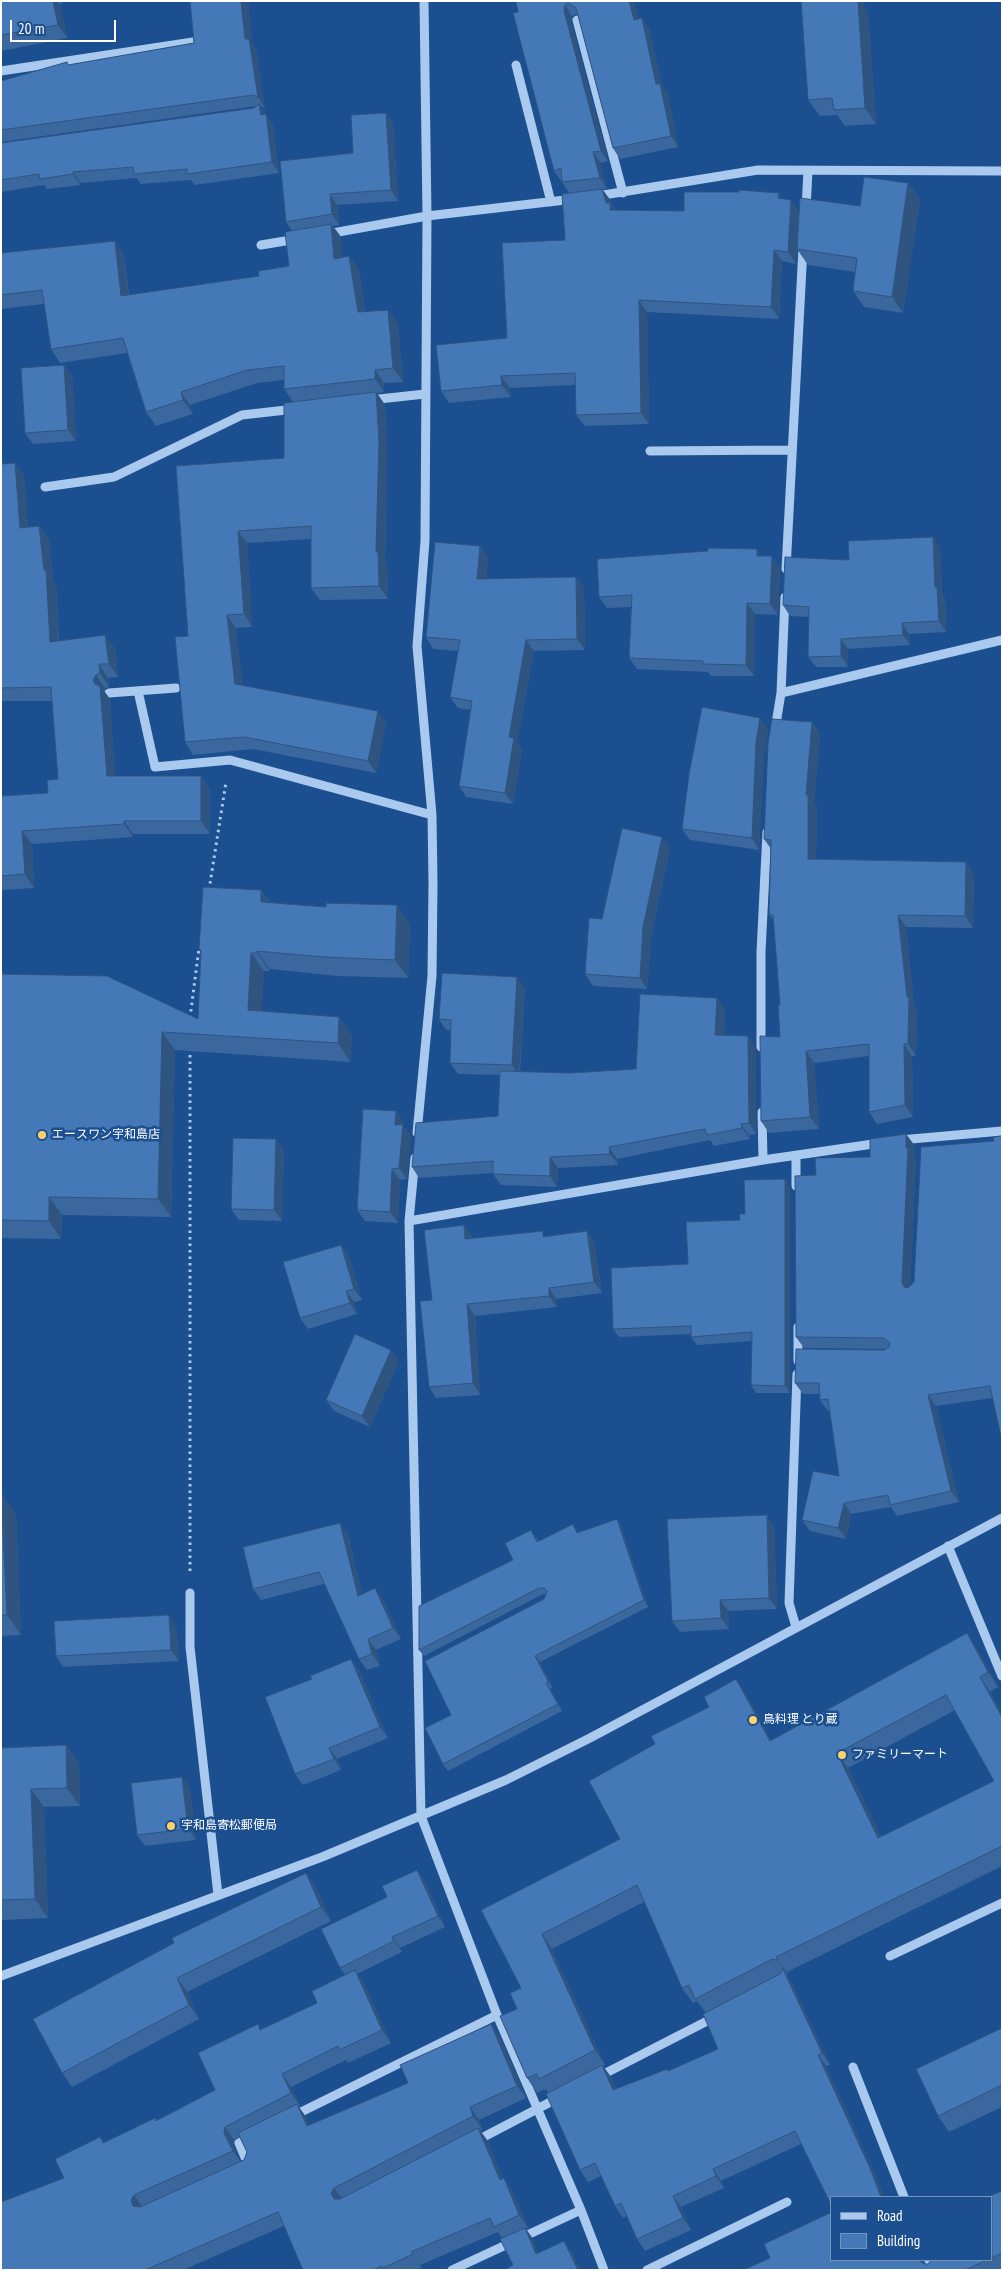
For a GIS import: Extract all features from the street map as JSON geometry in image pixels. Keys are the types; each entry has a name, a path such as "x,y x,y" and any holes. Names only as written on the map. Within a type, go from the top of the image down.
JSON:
{"street":[{"path":"416,1143 432,976 432,814 417,646 425,541 427,216 424,1"},
{"path":"577,20 623,193"},
{"path":"1,71 193,42"},
{"path":"516,65 551,202"},
{"path":"319,235 427,216 623,193 758,170 1002,171"},
{"path":"805,218 808,170"},
{"path":"261,245 310,237"},
{"path":"786,576 791,450 804,238"},
{"path":"359,401 425,394"},
{"path":"45,487 114,477 242,415 301,408"},
{"path":"650,451 791,450"},
{"path":"773,737 781,693 786,586"},
{"path":"781,693 1002,640"},
{"path":"110,694 176,688"},
{"path":"138,691 155,767 230,760 432,814"},
{"path":"761,1059 761,952 767,824"},
{"path":"762,1105 763,1160"},
{"path":"409,1221 763,1160 923,1137 1002,1131"},
{"path":"923,1137 923,1146"},
{"path":"415,1152 409,1221 424,1664 421,1816 497,2015 581,2210 604,2270"},
{"path":"796,1156 796,1196"},
{"path":"796,1627 790,1603 803,1354 798,1314"},
{"path":"1,1976 322,1857 506,1780 590,1738 1002,1518"},
{"path":"948,1546 1002,1676"},
{"path":"190,1594 190,1648 218,1896"},
{"path":"890,1956 1002,1903"},
{"path":"590,2082 723,2013"},
{"path":"284,2121 497,2015"},
{"path":"853,2067 904,2196"},
{"path":"468,2145 572,2091"},
{"path":"241,2171 250,2167 239,2143 266,2130"},
{"path":"647,2270 787,2202"},
{"path":"452,2270 581,2210"}],"path":[{"path":"208,893 230,760"},
{"path":"190,1028 190,1008 201,941"},
{"path":"190,1038 190,1594"}],"building":[{"path":"1,1 53,1 58,25 1,35"},
{"path":"190,1 241,1 245,39 249,39 258,97 253,95 1,130 1,81 67,62 68,65 194,43"},
{"path":"516,1 629,1 634,20 642,18 656,84 660,84 671,136 613,148 576,8 568,3 565,5 564,11 601,151 593,152 600,178 562,182 561,168 554,171 513,13 518,12"},
{"path":"801,1 858,1 865,108 834,110 832,98 808,100"},
{"path":"259,104 261,115 266,114 272,162 187,174 187,169 134,174 133,167 73,172 73,174 40,179 39,174 1,180 1,143 254,108"},
{"path":"386,113 391,190 330,194 332,214 286,222 280,161 353,153 351,115"},
{"path":"864,177 908,183 892,297 853,291 857,258 797,249 800,198 860,206"},
{"path":"602,189 606,203 610,203 610,210 684,211 684,192 739,192 739,190 779,193 778,198 791,200 788,252 774,250 771,307 639,300 641,413 576,415 575,373 501,376 502,385 441,391 436,345 507,338 502,243 565,240 562,194"},
{"path":"331,224 334,259 349,256 358,312 388,310 393,368 375,370 375,379 284,389 284,366 247,370 181,392 183,400 146,412 123,338 51,349 42,290 1,295 1,253 115,241 121,296 259,276 258,271 289,266 285,232"},
{"path":"64,365 68,430 25,433 21,368"},
{"path":"376,392 379,441 376,552 378,552 379,586 311,588 311,526 238,531 244,614 227,615 235,684 378,711 368,761 244,737 185,742 175,637 188,636 176,466 284,458 284,403"},
{"path":"15,463 20,528 39,526 44,570 46,570 50,642 105,635 109,664 99,664 100,673 93,680 95,684 100,686 107,776 201,776 201,821 124,821 124,824 22,831 25,874 1,876 1,796 48,793 47,780 58,779 51,687 1,688 1,464"},
{"path":"933,537 935,587 937,587 939,621 902,623 903,635 841,639 841,656 808,657 809,607 783,605 785,557 849,560 848,541"},
{"path":"435,542 480,546 477,579 576,577 577,639 526,640 509,737 514,738 505,793 459,786 472,701 450,697 460,640 426,637"},
{"path":"708,548 757,549 757,556 772,556 770,604 747,603 746,665 703,664 703,661 629,658 632,595 599,597 597,559 708,551"},
{"path":"702,707 760,718 756,742 752,838 682,829 689,774"},
{"path":"772,719 812,722 806,795 808,795 808,859 966,862 965,916 898,915 907,997 909,997 908,1044 904,1044 905,1105 869,1112 869,1044 806,1051 810,1117 761,1121 760,1036 780,1037 778,1005 780,1005 773,915 769,915 771,840 764,839 768,743"},
{"path":"622,828 662,837 643,927 640,978 585,974 589,918 602,919"},
{"path":"203,887 261,890 261,902 326,907 326,903 397,905 395,960 324,957 257,951 257,953 251,953 248,1010 339,1017 338,1043 162,1032 158,1199 49,1197 49,1221 1,1220 1,974 107,976 198,1019 201,950 199,949"},
{"path":"442,973 517,977 512,1065 450,1063 451,1020 439,1019"},
{"path":"640,994 717,998 715,1035 748,1036 749,1123 741,1124 742,1128 707,1135 705,1129 609,1147 610,1154 550,1157 550,1176 493,1174 493,1161 412,1167 416,1123 498,1116 500,1071 570,1073 636,1069"},
{"path":"363,1109 396,1111 395,1125 403,1124 399,1168 392,1169 390,1212 357,1210"},
{"path":"906,1134 906,1148 908,1148 902,1282 904,1287 908,1288 914,1282 921,1147 994,1141 993,1137 1002,1136 1002,1441 990,1386 928,1395 951,1491 890,1505 888,1495 844,1503 838,1528 802,1520 813,1471 839,1476 828,1399 820,1400 819,1383 795,1383 796,1349 884,1350 889,1347 890,1343 884,1338 796,1337 795,1176 816,1175 815,1158 870,1157 870,1139"},
{"path":"233,1138 276,1139 274,1210 231,1209"},
{"path":"785,1179 785,1386 751,1385 752,1332 691,1337 691,1326 613,1329 611,1268 688,1264 686,1222 740,1220 739,1214 745,1214 744,1180"},
{"path":"464,1225 465,1239 543,1231 543,1237 587,1231 594,1282 549,1288 549,1296 467,1304 473,1383 429,1387 420,1301 432,1300 424,1230"},
{"path":"341,1245 354,1289 346,1291 350,1303 300,1318 283,1262"},
{"path":"355,1334 391,1350 362,1416 326,1400"},
{"path":"1,1494 7,1615 1,1615"},
{"path":"767,1515 769,1598 720,1600 721,1618 672,1621 667,1519"},
{"path":"617,1519 644,1600 535,1656 548,1681 546,1683 558,1704 443,1764 425,1728 451,1715 425,1661 544,1599 547,1591 544,1588 539,1588 419,1650 419,1606 513,1560 505,1543 531,1530 537,1542 573,1524 577,1533"},
{"path":"340,1523 358,1596 375,1588 393,1628 368,1639 372,1654 359,1659 319,1572 253,1589 243,1547"},
{"path":"169,1615 171,1650 56,1656 54,1621"},
{"path":"967,1633 988,1672 980,1677 1002,1717 1002,1846 776,1957 778,1960 772,1959 695,1999 689,1985 682,1988 637,1885 542,1934 595,2050 539,2079 537,2074 527,2078 500,2016 517,2009 510,1993 521,1988 481,1910 620,1839 589,1781 655,1744 651,1736 709,1707 704,1697 736,1679 770,1741","holes":["946,1695 994,1781 878,1838 837,1753"]},
{"path":"351,1659 380,1727 329,1748 334,1759 295,1774 265,1697 312,1679 310,1676"},
{"path":"66,1745 67,1788 31,1789 35,1899 1,1900 1,1748"},
{"path":"182,1777 188,1829 137,1835 131,1783"},
{"path":"417,1870 438,1916 392,1937 394,1941 340,1968 321,1929 387,1897 382,1886"},
{"path":"306,1873 321,1907 177,1978 189,2005 62,2073 33,2019 174,1943 172,1938"},
{"path":"783,1969 822,2053 818,2055 870,2168 881,2196 830,2196 830,2203 795,2131 713,2169 716,2176 673,2196 683,2218 637,2239 621,2203 615,2206 595,2163 580,2170 546,2094 602,2065 613,2090 667,2069 668,2071 718,2049 703,2014 780,1974"},
{"path":"355,1970 382,2030 339,2050 338,2046 282,2074 291,2093 225,2127 224,2133 233,2151 134,2195 131,2200 133,2206 140,2207 244,2160 247,2152 238,2133 297,2104 307,2126 408,2083 400,2065 491,2024 517,2086 470,2107 473,2116 334,2188 331,2193 334,2199 340,2199 478,2128 500,2180 504,2178 519,2215 494,2227 490,2218 411,2252 413,2254 383,2268 382,2266 373,2270 303,2270 278,2212 145,2270 1,2270 1,2202 64,2178 55,2159 100,2137 103,2143 155,2118 156,2121 215,2090 198,2053 258,2024 260,2030 317,2003 312,1991"},
{"path":"1002,2028 1002,2085 938,2116 916,2069"},
{"path":"1002,2191 1002,2253 993,2258 993,2196 990,2196"},
{"path":"830,2213 830,2261 920,2261 928,2264 930,2261 985,2261 965,2270 743,2270 770,2258 764,2244"},
{"path":"525,2228 536,2254 564,2241 578,2270 505,2270 513,2265 500,2239"}],"place":[{"name":"エースワン宇和島店","path":"42,1135"},
{"name":"鳥料理 とり蔵","path":"753,1720"},
{"name":"ファミリーマート","path":"842,1755"},
{"name":"宇和島寄松郵便局","path":"171,1826"}]}
